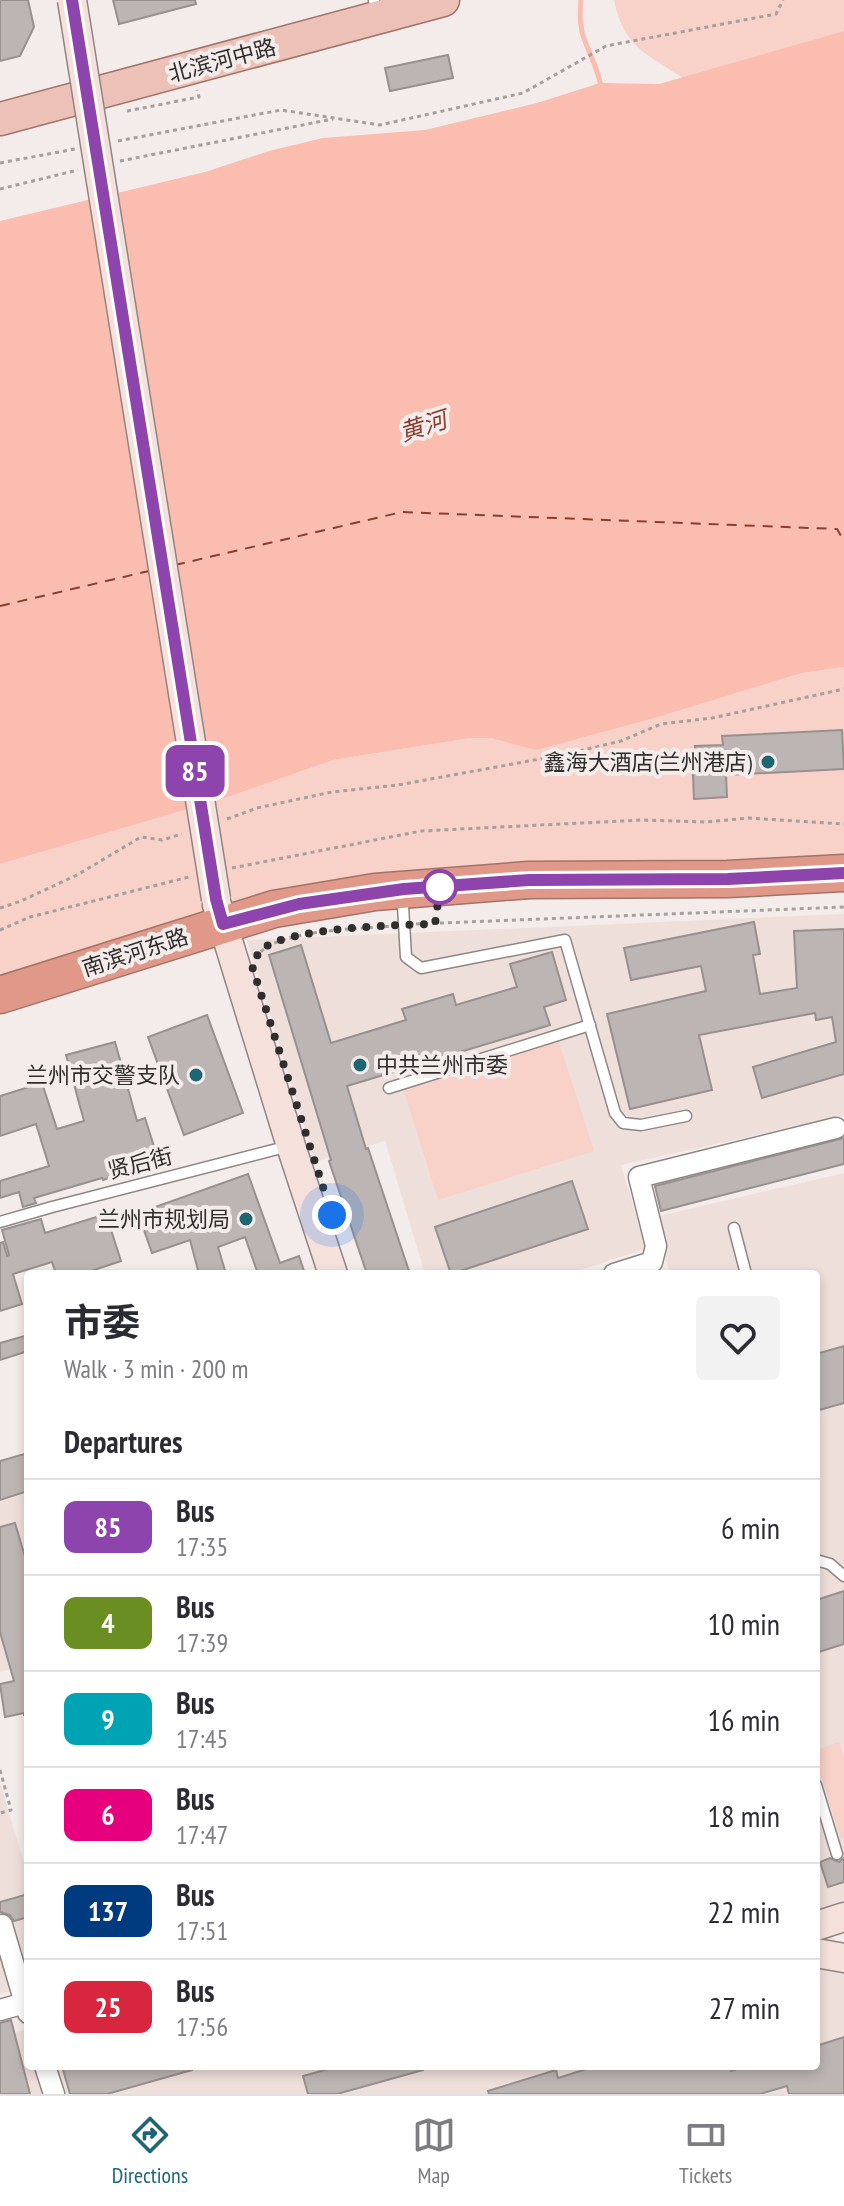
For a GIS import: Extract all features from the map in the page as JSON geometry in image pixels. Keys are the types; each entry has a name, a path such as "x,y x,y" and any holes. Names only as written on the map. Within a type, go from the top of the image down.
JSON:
{"highway":[{"name":"南滨河东路","path":"0,995 222,920 299,904 404,889 529,880 728,879 844,873"},
{"name":"南滨河东路","path":"0,1008 222,920 403,916 492,897 844,886"}],"main road":[{"path":"72,0 222,920 332,1270"},
{"name":"北滨河中路","path":"0,101 375,0"},
{"name":"北滨河中路","path":"0,119 443,0"},
{"path":"820,1954 844,1958"}],"street":[{"path":"627,1270 652,1262 656,1246 639,1177 836,1128"},
{"path":"2,1925 24,2001"},
{"path":"0,2010 24,2008"},
{"path":"46,2070 54,2094"}],"lane":[{"path":"403,916 406,957 421,968 565,940 615,1113 623,1123 641,1125 686,1116"},
{"path":"389,1088 590,1025"},
{"name":"贤后街","path":"0,1222 291,1146"},
{"path":"734,1228 745,1270"},
{"path":"820,1561 830,1564 844,1576"},
{"path":"820,1798 837,1854"}],"path":[{"path":"109,142 281,110 380,125 523,93 606,46 776,14 783,0"},
{"path":"112,163 335,118"},
{"path":"0,163 78,148"},
{"path":"0,189 82,169"},
{"path":"216,823 257,808 317,795 398,785 562,755 621,741 661,724 712,718 844,689"},
{"path":"222,870 421,831 749,818 844,824"},
{"path":"0,908 77,875 141,837 162,840 189,832"},
{"path":"0,930 30,917 194,876"},
{"path":"252,966 259,952 271,944 302,934 403,916 844,907"},
{"path":"0,1770 11,1810 0,1813"}],"shaded area":[{"path":"614,0 844,0 844,31 683,78 638,48 630,39"},
{"path":"844,667 844,860 202,920 0,976 0,864 219,800 333,760 470,738 491,738 541,749 802,673"},
{"path":"844,914 844,1116 621,1165 646,1249 580,1270 424,1270 385,1141 315,1162 247,940"},
{"path":"559,1042 594,1151 438,1200 404,1091"},
{"path":"844,1173 844,1900 820,1909 820,1270 669,1270 654,1217"},
{"path":"24,1494 24,1665 0,1672 0,1501"},
{"path":"839,1742 844,1758 844,1838 841,1839 820,1773 820,1749"},
{"path":"0,1783 24,1863 24,1987 0,1994"},
{"path":"820,1919 844,1951 844,2094 0,2094 0,2037 24,2030 24,2070 820,2070"}],"water":[{"name":"黄河","path":"844,31 844,667 802,673 541,749 491,738 470,738 333,760 219,800 0,864 0,221 205,172 269,151 323,138 425,130 537,103 600,83 659,84"}],"building":[{"path":"0,0 28,0 34,27 20,56 0,61"},
{"path":"113,0 195,0 196,4 119,24"},
{"path":"448,55 453,78 390,91 385,68"},
{"name":"鑫海大酒店(兰州港店)","path":"842,730 844,769 726,775 727,797 694,799 692,754 695,754 695,746 723,745 722,736"},
{"path":"754,922 760,954 753,955 760,994 797,988 794,931 844,929 844,1074 762,1098 753,1067 836,1042 832,1017 816,1020 815,1013 699,1035 712,1090 630,1109 607,1014 706,991 701,966 631,980 624,948"},
{"name":"中共兰州市委","path":"301,945 331,1043 406,1020 402,1009 453,994 456,1005 517,987 510,964 552,952 566,1000 544,1007 550,1025 347,1086 409,1270 366,1270 329,1161 269,955"},
{"name":"兰州市交警支队","path":"207,1015 243,1113 184,1135 148,1037"},
{"path":"115,1042 137,1121 145,1118 159,1162 34,1198 36,1203 23,1207 19,1192 0,1198 0,1181 49,1166 36,1124 0,1136 0,1096 42,1083 57,1129 84,1121 66,1055"},
{"path":"844,1138 844,1164 661,1211 655,1186"},
{"path":"248,1174 280,1263 299,1256 304,1270 257,1270 245,1237 218,1247 225,1270 198,1270 190,1240 152,1253 138,1213"},
{"path":"572,1181 588,1229 463,1270 450,1270 435,1227"},
{"path":"106,1214 121,1261 94,1270 55,1270 52,1262 13,1274 22,1304 0,1311 0,1243 3,1242 9,1255 2,1230 41,1219 45,1233"},
{"path":"24,1336 24,1352 0,1360 0,1343"},
{"path":"844,1346 844,1403 820,1410 820,1353"},
{"path":"24,1454 24,1492 0,1500 0,1461"},
{"path":"15,1523 24,1553 24,1713 5,1717 0,1684 14,1681 0,1632 0,1527"},
{"path":"844,1591 844,1644 820,1652 820,1599"},
{"path":"830,1858 839,1862 844,1858 844,1882 828,1887 820,1862"},
{"path":"24,1895 24,1918 14,1921 10,1915 0,1912 0,1902"},
{"path":"11,2020 30,2094 0,2094 0,2023"},
{"path":"844,2037 844,2094 789,2094 787,2086 760,2094 489,2094 488,2091 556,2070 558,2078 583,2070 820,2070 820,2045"},
{"path":"63,2070 192,2070 107,2094 70,2094"},
{"path":"325,2070 423,2070 337,2094 308,2094 303,2076"}],"waterway":[{"path":"581,0 583,36 601,86"}],"ferry route":[{"path":"175,565 402,512 837,529 844,541"},
{"path":"0,606 149,571"}],"bus line":[{"name":"85","path":"72,0 216,899 223,924 324,899 404,889 529,880 728,879 844,873"}],"place":[{"name":"鑫海大酒店(兰州港店)","path":"768,762"},
{"name":"中共兰州市委","path":"360,1065"},
{"name":"兰州市交警支队","path":"196,1075"},
{"name":"兰州市规划局","path":"246,1219"}],"route":[{"path":"332,1215 252,966 259,952 271,944 302,934 435,924 440,887"}]}
